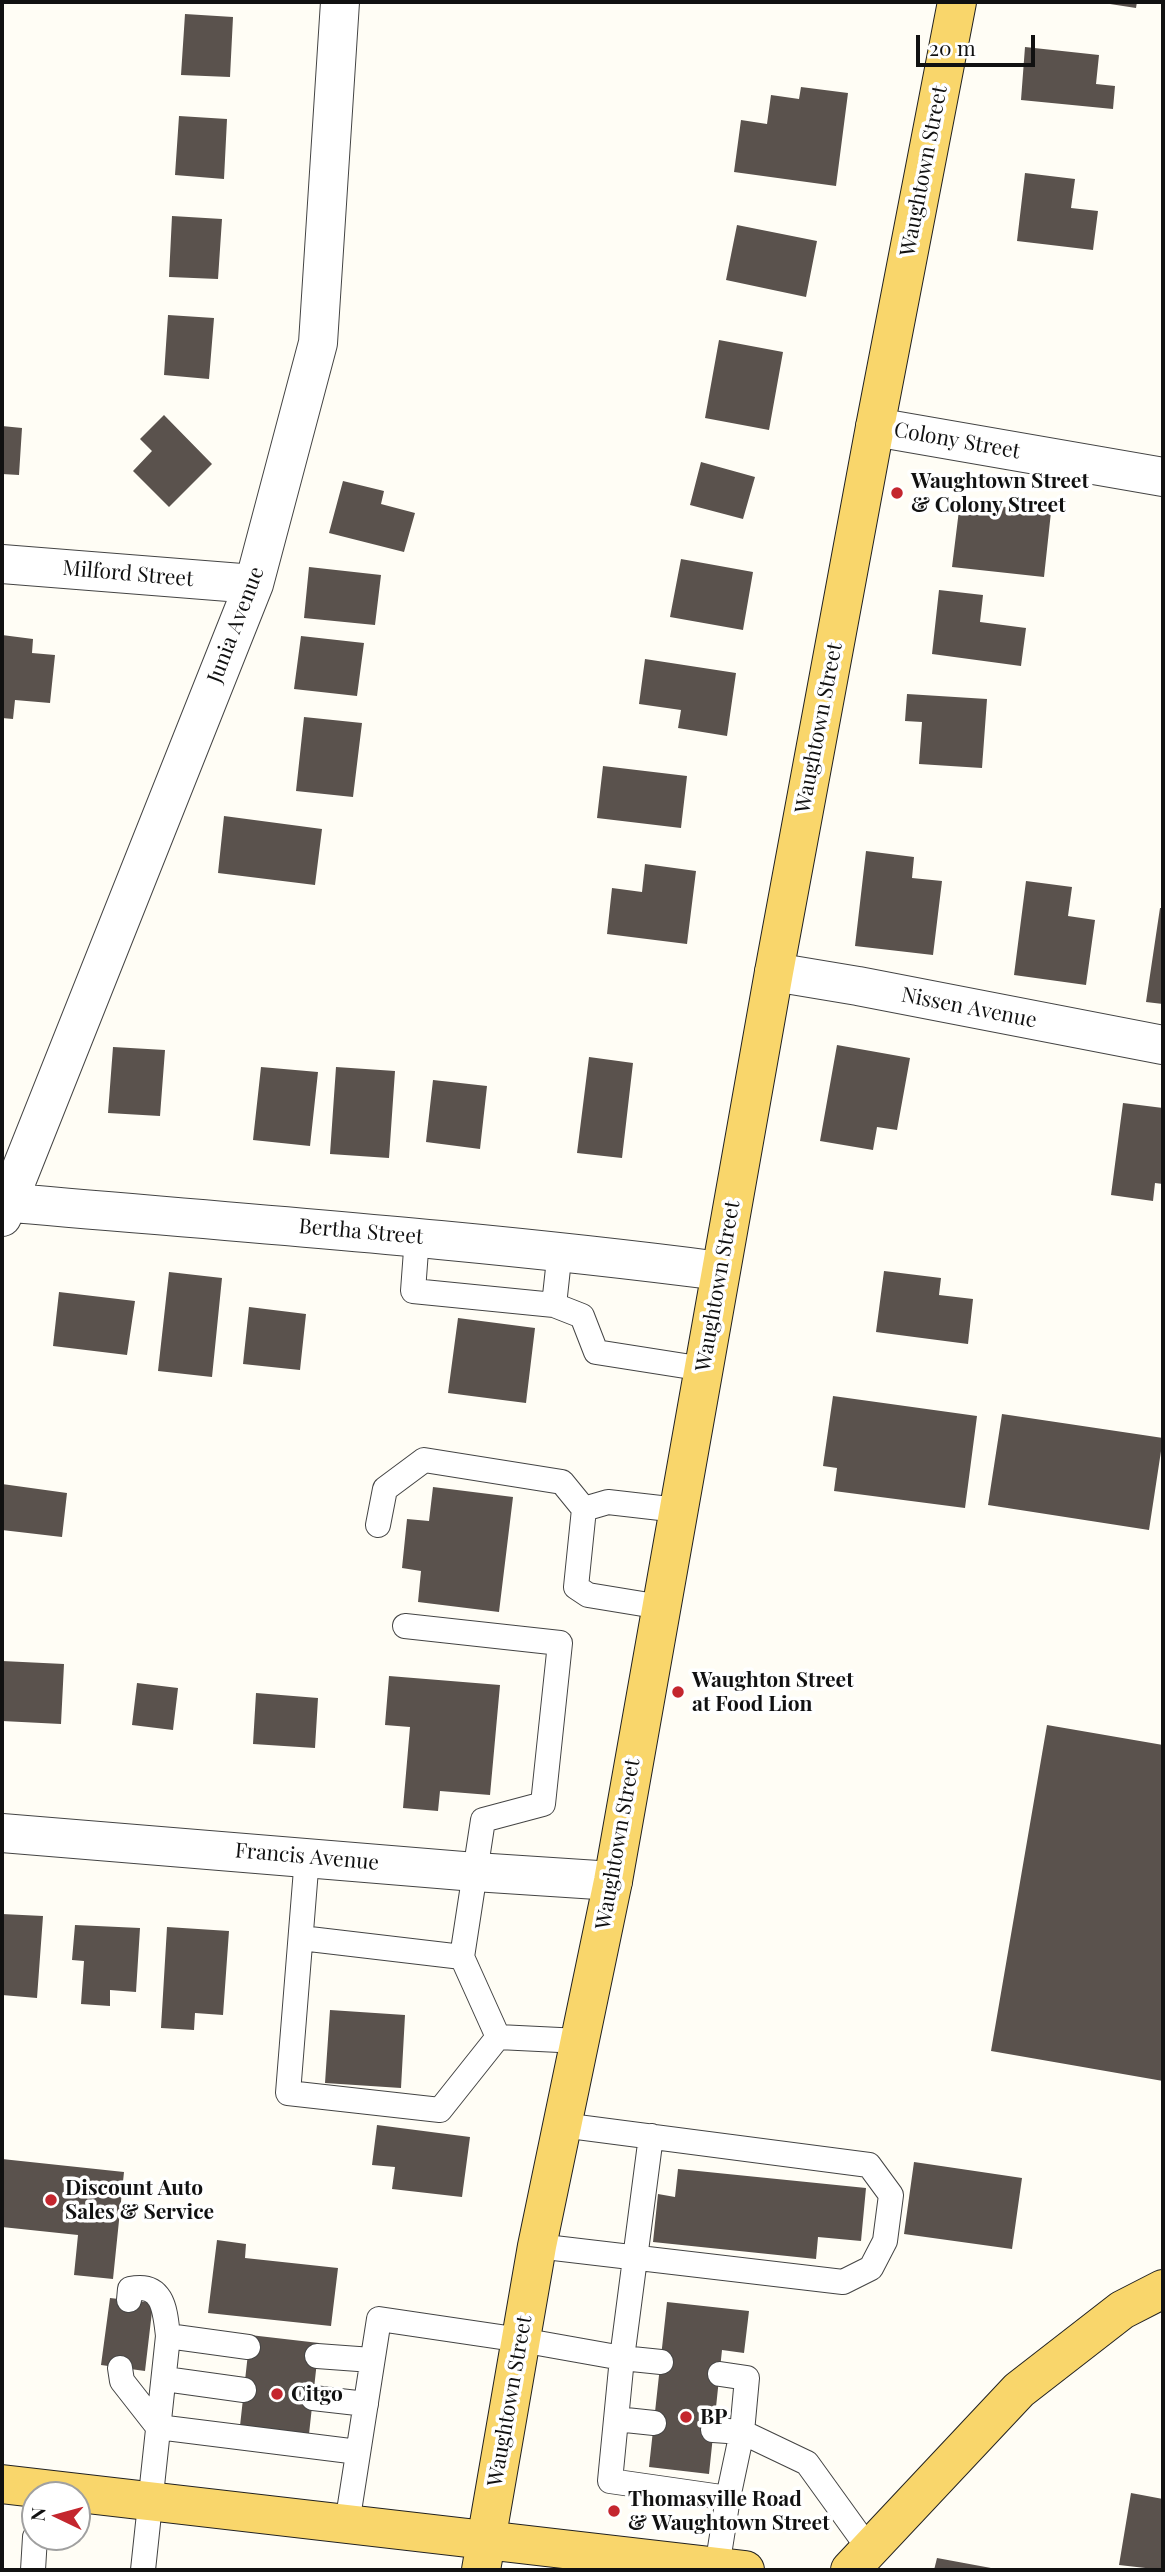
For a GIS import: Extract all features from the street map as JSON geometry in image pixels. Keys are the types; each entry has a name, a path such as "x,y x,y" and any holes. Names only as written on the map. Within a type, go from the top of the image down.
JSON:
{"main road":[{"name":"Waughtown Street","path":"484,2555 537,2246 613,1881 774,972 957,2"},
{"path":"860,2560 1019,2390 1122,2310 1163,2289"},
{"path":"2,2484 21,2488"},
{"path":"91,2496 347,2524 484,2555 731,2568"}],"street":[{"name":"Junia Avenue","path":"3,1207 254,584 318,343 340,2"},
{"name":"Colony Street","path":"875,427 1163,477"},
{"name":"Milford Street","path":"2,564 254,584"},
{"name":"Nissen Avenue","path":"774,972 1163,1045"},
{"name":"Bertha Street","path":"3,1207 417,1237 560,1250 720,1271"},
{"name":"Francis Avenue","path":"2,1833 613,1881"}],"lane":[{"path":"417,1237 413,1292 554,1305 582,1316 596,1352 704,1369"},
{"path":"554,1305 560,1250"},
{"path":"378,1525 384,1489 424,1460 562,1482 584,1509 576,1587 588,1595 661,1607"},
{"path":"584,1509 608,1502 678,1510"},
{"path":"405,1626 560,1643 543,1804 483,1821 462,1957 498,2037"},
{"path":"307,1857 288,2093 440,2110 498,2037"},
{"path":"301,1938 462,1957"},
{"path":"498,2037 580,2041"},
{"path":"537,2246 843,2282 871,2268 886,2241 891,2195 869,2165 562,2125"},
{"path":"651,2136 622,2358 610,2481 728,2498"},
{"path":"129,2300 130,2289 140,2287 155,2292 164,2305 168,2336 143,2570"},
{"path":"347,2524 379,2319 661,2362"},
{"path":"168,2336 248,2347"},
{"path":"317,2356 372,2360"},
{"path":"120,2368 122,2381 158,2427 358,2452"},
{"path":"720,2374 747,2378 742,2432 728,2498 731,2568"},
{"path":"164,2379 244,2390"},
{"path":"313,2398 366,2404"},
{"path":"616,2419 654,2423"},
{"path":"713,2430 742,2432 807,2463 860,2560"},
{"path":"33,2570 34,2551"}],"building":[{"path":"1097,2 1137,2 1136,8"},
{"path":"185,14 233,17 230,77 181,75"},
{"path":"1025,47 1099,55 1096,84 1115,86 1113,109 1021,100"},
{"path":"801,87 848,93 836,186 734,172 741,120 767,124 771,95 799,99"},
{"path":"179,116 227,119 224,179 175,175"},
{"path":"1025,173 1075,179 1071,208 1098,211 1093,250 1017,241"},
{"path":"172,216 222,219 218,279 169,277"},
{"path":"737,225 817,241 806,297 726,280"},
{"path":"168,315 214,318 209,379 164,375"},
{"path":"719,340 783,352 769,430 705,418"},
{"path":"164,415 212,464 169,507 133,471 152,451 140,439"},
{"path":"2,426 22,428 19,475 2,474"},
{"path":"701,462 755,477 743,519 690,505"},
{"path":"343,481 384,491 381,504 415,513 404,552 329,533"},
{"path":"960,502 1051,512 1044,577 952,567"},
{"path":"681,559 753,572 743,630 670,617"},
{"path":"309,567 381,575 375,625 304,618"},
{"path":"939,590 983,595 980,622 1026,628 1021,666 932,654"},
{"path":"2,635 33,639 32,653 55,655 50,703 15,700 13,719 2,718"},
{"path":"301,636 364,643 357,696 294,689"},
{"path":"645,659 736,673 727,736 678,728 681,710 639,704"},
{"path":"907,694 987,699 982,768 919,764 922,722 905,721"},
{"path":"304,717 362,723 353,797 296,791"},
{"path":"603,766 687,776 681,828 597,818"},
{"path":"224,816 322,829 315,885 218,873"},
{"path":"866,851 914,857 912,878 942,881 933,955 855,946"},
{"path":"645,864 696,871 687,944 607,934 612,888 642,892"},
{"path":"1026,881 1072,887 1068,916 1095,920 1086,985 1014,975"},
{"path":"1160,908 1163,908 1163,1004 1146,1002"},
{"path":"837,1045 910,1058 897,1130 877,1127 873,1150 820,1141"},
{"path":"113,1047 165,1050 160,1116 108,1113"},
{"path":"589,1057 633,1063 622,1158 577,1153"},
{"path":"261,1067 318,1072 310,1146 253,1140"},
{"path":"336,1067 395,1071 389,1158 330,1154"},
{"path":"433,1080 487,1086 480,1149 426,1142"},
{"path":"1123,1103 1163,1108 1163,1184 1155,1183 1153,1201 1111,1195"},
{"path":"884,1271 941,1278 939,1295 973,1299 968,1344 876,1332"},
{"path":"169,1272 222,1278 212,1377 158,1371"},
{"path":"59,1292 135,1301 127,1355 53,1346"},
{"path":"249,1307 306,1314 300,1370 243,1364"},
{"path":"458,1318 535,1328 526,1403 448,1393"},
{"path":"833,1396 977,1416 965,1508 834,1491 837,1468 823,1466"},
{"path":"1002,1414 1163,1438 1149,1530 988,1505"},
{"path":"2,1484 67,1493 62,1537 2,1530"},
{"path":"433,1487 513,1497 499,1612 418,1602 421,1571 402,1568 407,1519 429,1521"},
{"path":"2,1661 64,1664 61,1724 2,1721"},
{"path":"389,1676 500,1685 490,1795 440,1791 438,1811 403,1808 410,1727 385,1725"},
{"path":"137,1683 178,1688 173,1730 132,1725"},
{"path":"256,1693 318,1698 315,1748 253,1744"},
{"path":"1047,1725 1163,1745 1163,2081 991,2051"},
{"path":"2,1914 43,1916 37,1998 2,1995"},
{"path":"75,1925 140,1928 136,1992 110,1990 110,2006 81,2004 84,1961 72,1960"},
{"path":"167,1927 229,1931 223,2015 195,2013 194,2030 161,2028"},
{"path":"330,2010 405,2015 401,2088 325,2083"},
{"path":"377,2125 470,2137 462,2197 392,2189 395,2167 372,2165"},
{"path":"2,2159 124,2172 113,2279 74,2275 78,2235 2,2227"},
{"path":"914,2162 1022,2178 1012,2249 904,2234"},
{"path":"678,2169 866,2188 861,2241 818,2237 816,2259 653,2242 658,2194 675,2197"},
{"path":"217,2240 246,2244 245,2258 338,2268 331,2326 208,2313"},
{"path":"110,2298 153,2303 145,2371 101,2365"},
{"path":"667,2302 749,2311 744,2353 722,2350 709,2474 649,2467"},
{"path":"250,2335 319,2343 309,2434 240,2426"},
{"path":"1131,2493 1163,2499 1163,2570 1119,2565"},
{"path":"937,2558 991,2568 991,2570 934,2570"}],"place":[{"name":"Waughtown Street & Colony Street","path":"897,493"},
{"name":"Waughton Street at Food Lion","path":"678,1692"},
{"name":"Discount Auto Sales & Service","path":"51,2200"},
{"name":"Citgo","path":"277,2394"},
{"name":"BP","path":"686,2417"},
{"name":"Thomasville Road & Waughtown Street","path":"614,2511"}]}
